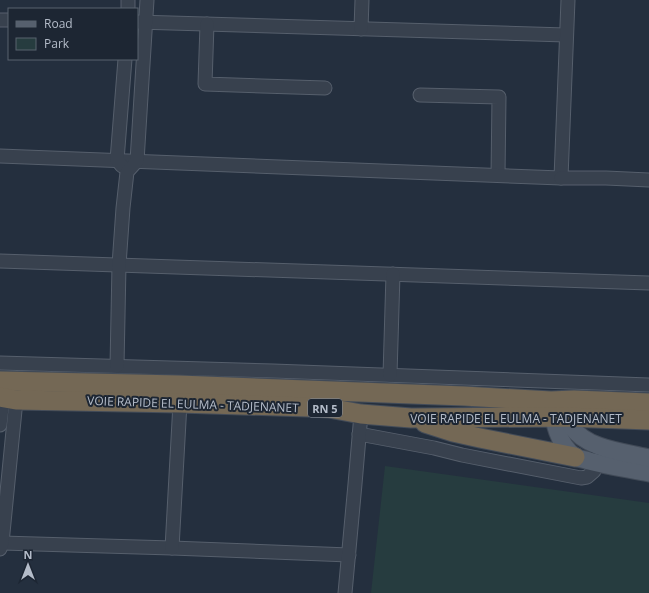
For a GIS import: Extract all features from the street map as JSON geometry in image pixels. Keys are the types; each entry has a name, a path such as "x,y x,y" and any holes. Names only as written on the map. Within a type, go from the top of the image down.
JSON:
{"highway":[{"name":"VOIE RAPIDE EL EULMA - TADJENANET","path":"7,390 179,385 464,396 649,420"},
{"name":"VOIE RAPIDE EL EULMA - TADJENANET","path":"7,390 180,403 329,408 361,414 411,418 649,403"},
{"path":"411,418 453,432 575,457"}],"main road":[{"path":"558,409 572,427 597,454 649,473"},
{"path":"558,409 560,437 575,457 597,454 649,458"}],"street":[{"path":"117,366 119,265 123,208 127,172 137,161 142,22 147,0"},
{"path":"361,29 362,0"},
{"path":"561,178 568,0"},
{"path":"142,22 566,35"},
{"path":"206,24 205,84 325,88"},
{"path":"125,60 118,160 127,172"},
{"path":"420,95 499,97 498,175"},
{"path":"0,156 561,178 649,180"},
{"path":"0,261 649,283"},
{"path":"390,375 393,274"},
{"path":"0,362 649,385"},
{"path":"0,425 7,390"},
{"path":"7,390 1,546 172,548 349,555"},
{"path":"172,548 180,403"},
{"path":"344,593 349,555 361,414"},
{"path":"359,434 581,478 587,478 594,471 597,454"}],"green space":[{"path":"385,466 649,503 649,593 371,593"}]}
